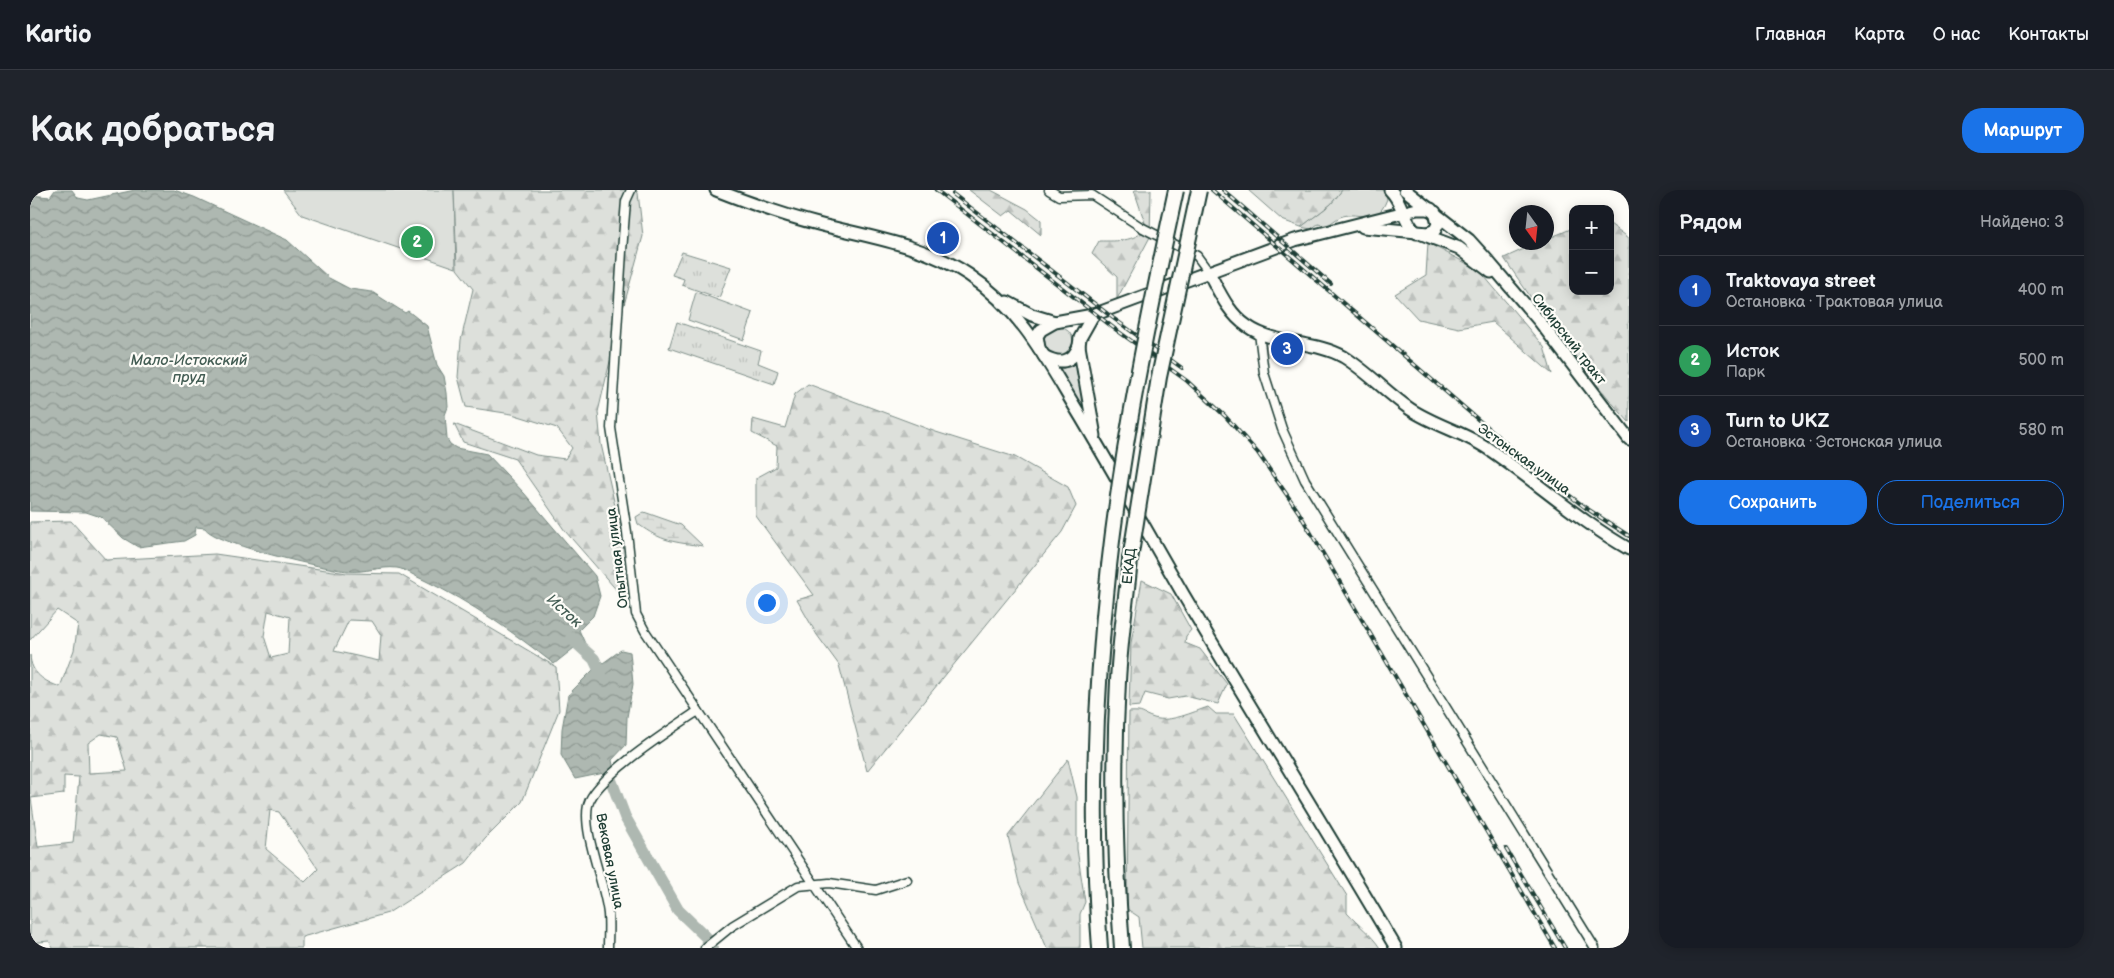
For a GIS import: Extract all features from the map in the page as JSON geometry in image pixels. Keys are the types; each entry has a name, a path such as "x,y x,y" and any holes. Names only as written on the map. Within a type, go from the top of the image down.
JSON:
{"highway":[{"name":"ЕКАД","path":"1100,948 1096,900 1095,804 1100,643 1119,489 1147,323 1176,190"},
{"name":"ЕКАД","path":"1122,948 1116,842 1116,748 1118,680 1130,560 1157,385 1199,190"}],"main road":[{"path":"716,190 786,214 906,246 936,257 968,275 999,298 1032,315 1072,326 1080,342 1096,443"},
{"path":"1384,218 1392,212 1394,206 1390,190"},
{"name":"Сибирский тракт","path":"1390,190 1409,216 1419,234 1459,248 1504,282"},
{"name":"Сибирский тракт","path":"1407,191 1469,240 1540,322 1629,439"},
{"path":"1093,315 1080,342 1077,353 1063,362 1056,362 1042,352 1038,336 1041,330 1057,321 1093,315 1295,240 1384,218 1409,216 1433,210 1438,221 1437,227 1430,233 1419,234 1354,226"},
{"name":"Эстонская улица","path":"1208,271 1233,314 1246,326 1259,333 1344,357 1417,413 1481,444 1575,515 1629,550"},
{"path":"999,298 1018,318 1042,352 1396,948"}],"street":[{"name":"Опытная улица","path":"631,190 626,201 611,428 627,532 636,614 645,631 857,948"},
{"path":"1050,190 1059,196 1092,195 1141,227 1197,256 1208,271"},
{"path":"1259,333 1264,372 1282,429 1305,480 1595,948"},
{"name":"Вековая улица","path":"608,948 608,913 587,813 589,802 610,777 628,760 698,711"},
{"path":"708,944 784,892 798,886 812,883 829,883 876,890 907,880"}],"green space":[{"path":"283,190 454,190 456,268 302,215"},
{"path":"454,190 636,190 638,193 643,236 619,323 598,412 601,444 628,563 630,593 620,594 565,531 515,459 463,442 454,424 536,455 565,459 572,448 557,428 512,414 466,407 458,377 461,340 473,289 457,269"},
{"path":"969,190 991,190 1027,209 1041,220 1041,235 1011,210 1003,216"},
{"path":"1134,190 1151,190 1150,237 1117,299 1117,277 1092,254 1099,241 1130,239 1147,229"},
{"path":"1248,190 1342,190 1331,204 1301,227 1282,220"},
{"path":"1342,190 1385,190 1387,199 1383,208 1373,216 1347,215 1340,217 1327,226 1318,224 1311,229 1301,227 1331,204"},
{"path":"1614,227 1629,238 1629,422 1595,383 1504,258 1522,250 1554,250 1554,236 1569,230 1569,295 1614,295"},
{"path":"1428,243 1479,270 1544,347 1552,374 1493,322 1459,328 1418,319 1395,294 1426,275"},
{"path":"682,252 731,267 719,298 682,285 684,279 672,275"},
{"path":"696,292 753,313 744,340 688,320"},
{"path":"677,322 761,351 758,363 778,371 774,384 669,348"},
{"path":"1058,327 1064,328 1072,336 1072,348 1064,356 1058,357 1052,356 1044,348 1043,342 1044,336 1052,328"},
{"path":"1078,363 1087,420 1058,370"},
{"path":"808,384 936,432 1015,457 1068,487 1076,506 1062,532 867,771 839,665 817,635 797,600 814,595 756,516 756,478 776,467 777,446 752,433 753,419 785,428 795,394"},
{"path":"644,512 681,525 703,546 661,538 646,530 638,524 636,517"},
{"path":"71,521 106,560 215,554 347,573 399,574 556,667 559,710 522,802 485,839 466,863 388,913 302,937 302,948 53,948 49,941 30,943 30,655 33,667 39,676 60,687 74,650 78,624 57,610 30,640 30,522","holes":["268,611 290,617 288,654 271,658 264,636","349,620 372,621 381,635 379,661 334,651","101,734 117,737 127,771 89,773 88,743","64,776 79,777 73,843 38,847 31,798 64,794","270,810 279,812 318,869 305,882 266,849"]},
{"path":"1142,580 1171,594 1191,630 1186,636 1185,643 1200,649 1227,684 1218,704 1185,696 1168,699 1145,693 1140,706 1129,707 1131,643"},
{"path":"1208,707 1216,714 1234,714 1347,896 1347,913 1369,934 1380,948 1142,948 1139,917 1127,909 1129,712 1141,712 1154,718 1167,719"},
{"path":"1068,759 1077,797 1077,849 1085,902 1080,914 1080,948 1047,948 1019,883 1008,836"}],"water":[{"name":"Мало-Истокский пруд","path":"55,190 72,190 78,198 88,200 135,190 174,190 194,197 287,240 329,278 350,289 372,292 405,313 408,311 427,326 437,365 444,376 448,407 445,415 447,439 450,444 456,448 487,454 524,493 595,576 600,596 593,616 579,630 587,648 580,651 574,648 554,664 508,629 475,608 442,589 400,569 385,568 354,571 317,566 248,548 228,541 205,528 196,527 195,535 184,541 138,547 123,538 101,517 86,512 30,511 30,195 50,197"},
{"path":"621,650 630,652 633,684 627,717 626,745 612,760 613,765 609,772 575,779 561,755 562,729 568,695 594,669 594,659 596,657 603,663"}],"waterway":[{"name":"Исток","path":"571,638 594,659 601,674"},
{"name":"Исток","path":"605,764 625,817 678,910 706,937 712,948"}],"railway":[{"path":"936,190 1115,329 1187,381 1225,416 1258,453 1298,511 1555,948"},
{"path":"1212,190 1540,473 1586,508 1629,536"},
{"path":"1223,190 1331,284"},
{"path":"953,194 1113,318 1182,368"},
{"path":"1506,849 1565,948"}],"place":[{"name":"Traktovaya street","path":"943,238"},
{"name":"Исток","path":"417,242"},
{"name":"Turn to UKZ","path":"1287,349"}]}
